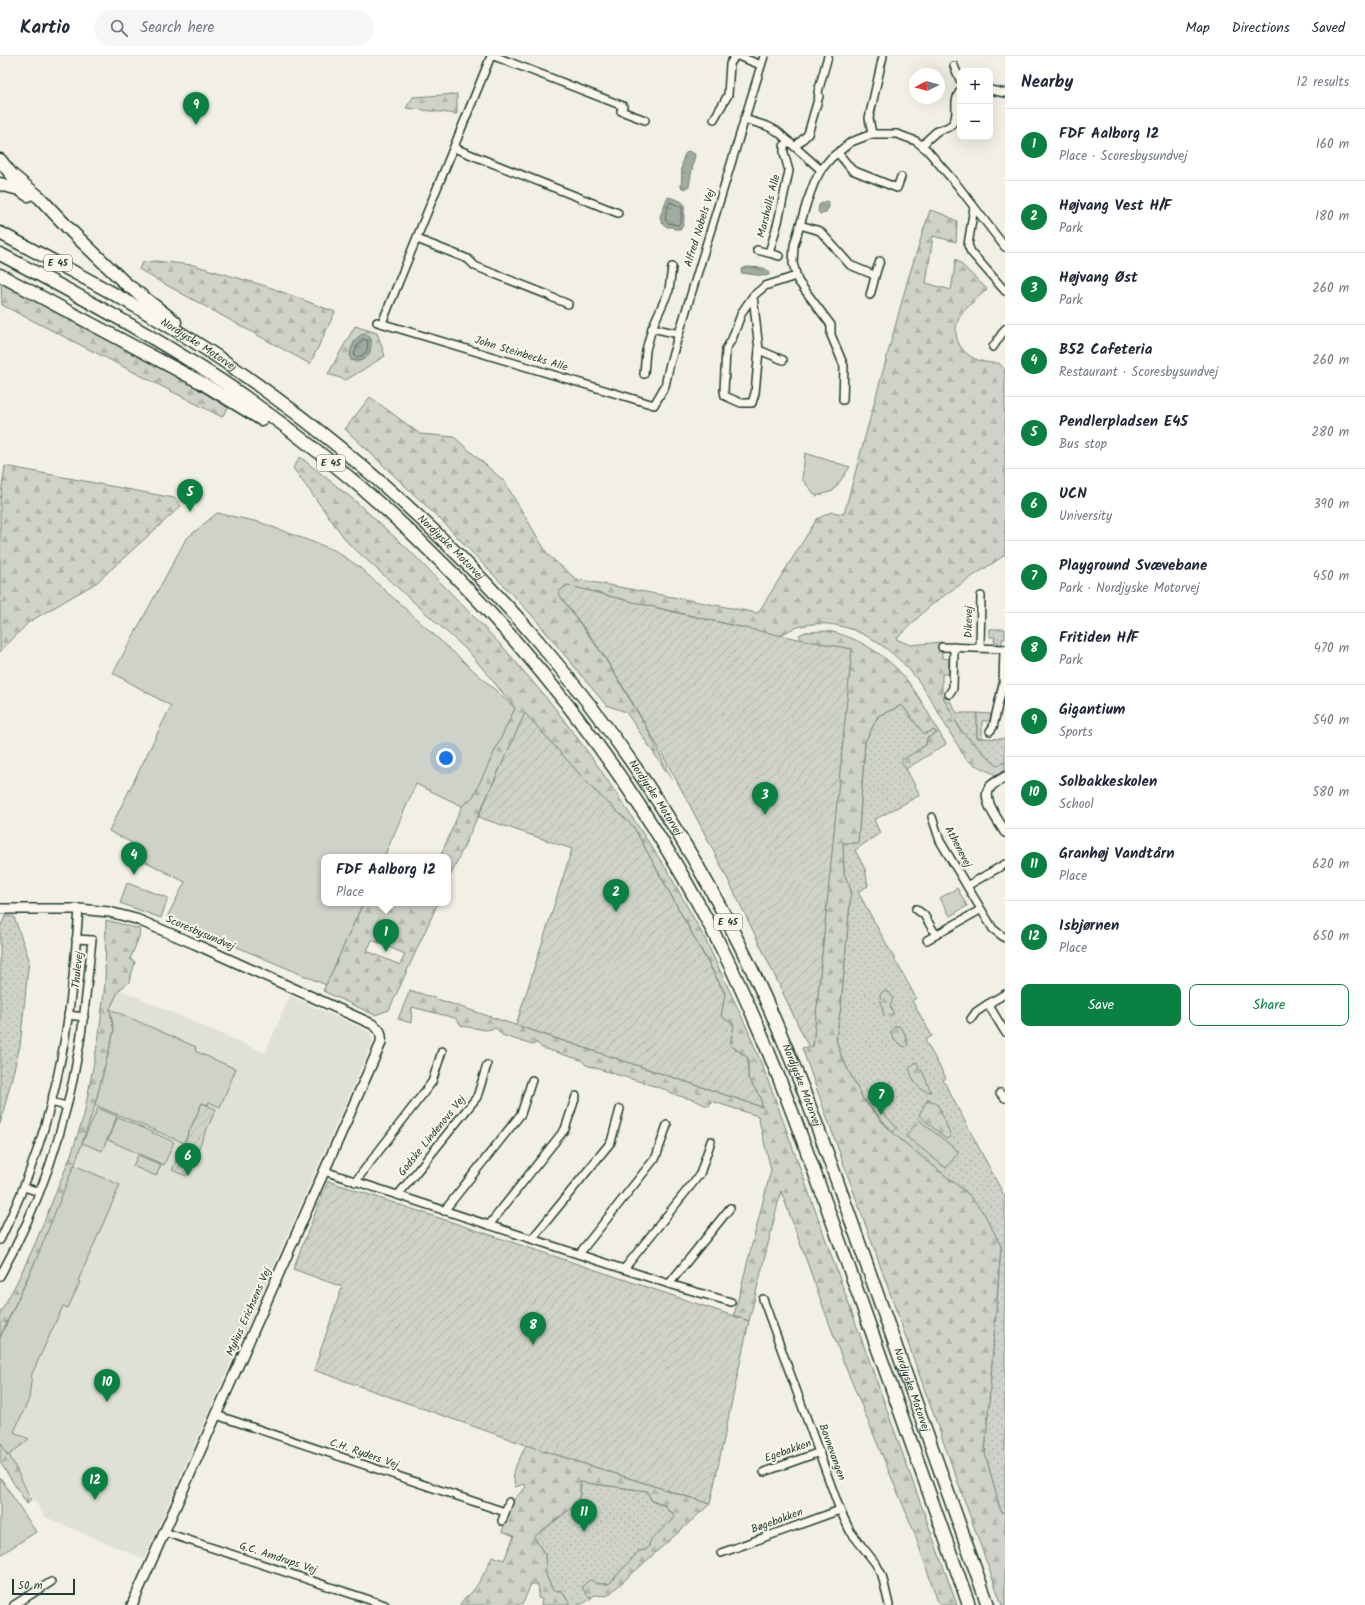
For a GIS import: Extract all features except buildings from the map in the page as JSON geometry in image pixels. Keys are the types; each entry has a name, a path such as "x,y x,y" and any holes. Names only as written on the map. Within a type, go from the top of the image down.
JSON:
{"highway":[{"path":"0,160 12,175 39,197 50,210 125,283 249,378"},
{"path":"0,184 19,189 50,210"},
{"name":"Nordjyske Motorvej","path":"0,233 164,323 249,378 311,424 381,481 451,546 487,583 546,649 627,755 683,841 732,929 752,969 788,1051 826,1148 988,1605"},
{"name":"Nordjyske Motorvej","path":"0,254 151,337 246,398 309,445 357,484 423,544 490,613 568,706 618,774 675,864 702,910 753,1014 785,1091 969,1605"},
{"path":"0,275 142,350 202,383 255,415 338,478 490,613"}],"street":[{"name":"John Steinbecks Alle","path":"646,120 621,111 623,106 492,56 418,238 380,323 654,405"},
{"path":"714,119 728,95 730,64 736,56 761,65"},
{"name":"Alfred Nobels Vej","path":"654,405 665,386 670,363 764,56"},
{"path":"795,147 808,134 819,96 818,92 828,56"},
{"path":"872,134 865,118 883,56"},
{"path":"954,66 957,73"},
{"path":"993,90 1005,92"},
{"path":"922,146 935,133 949,127 954,122 957,96"},
{"path":"744,119 767,126 777,131 821,170"},
{"path":"843,400 844,366 831,335 831,325 804,290 796,276 792,256 800,225 814,183 821,170 838,153 851,142 878,132 896,134 916,141 958,186 1005,247"},
{"name":"Marshalls Alle","path":"769,253 778,222 789,171 784,159 784,146 788,141"},
{"path":"454,148 618,213"},
{"path":"838,153 852,170 897,188 901,177"},
{"path":"974,207 968,245 971,252 1005,291"},
{"path":"800,225 820,231 850,265 874,274"},
{"path":"418,238 468,259 475,266 568,304"},
{"name":"Marshalls Alle","path":"757,250 780,256"},
{"path":"870,295 874,283 874,274 880,261"},
{"path":"644,374 646,350 652,328 669,290 672,267"},
{"path":"753,296 759,350 756,393 752,403 741,403 725,396 724,391 726,349 732,339 742,312 753,296 765,286 796,276"},
{"path":"652,328 679,334"},
{"path":"993,347 1005,329"},
{"path":"759,350 783,360"},
{"name":"Dikevej","path":"980,648 981,596"},
{"name":"Dikevej","path":"942,647 1004,649 1002,694 993,727 990,731"},
{"name":"Dikevej","path":"949,694 953,688 954,647"},
{"path":"1005,777 991,786 988,792 988,802 1005,832"},
{"name":"Athenevej","path":"932,817 940,841 968,886 980,910 993,929 1005,938"},
{"name":"Athenevej","path":"968,886 1005,864"},
{"name":"Scoresbysundvej","path":"0,909 79,909 110,912 136,919 195,944 379,1028"},
{"name":"Thulevej","path":"0,1240 24,1186 40,1143 51,1102 61,1059 68,1015 79,909"},
{"path":"916,909 924,915 936,935"},
{"path":"927,940 980,910"},
{"name":"Thulevej","path":"0,1276 22,1233 51,1159 75,1069 84,1017 92,940 76,939"},
{"path":"971,1019 976,1012 1005,994"},
{"path":"988,1004 1005,1032"},
{"path":"68,1015 84,1017"},
{"name":"Mylius Erichsens Vej","path":"132,1605 381,1043 382,1036 379,1028"},
{"path":"355,1182 432,1082 442,1051"},
{"name":"Godske Lindenovs Vej","path":"398,1196 477,1097 487,1065"},
{"path":"444,1211 521,1114 532,1080"},
{"path":"489,1225 566,1129 576,1096"},
{"path":"51,1102 66,1106"},
{"path":"532,1239 611,1142 620,1109"},
{"path":"578,1254 656,1157 666,1125"},
{"path":"624,1269 700,1174 712,1141"},
{"path":"324,1171 669,1284 731,1302"},
{"path":"24,1186 39,1192"},
{"path":"669,1284 730,1208"},
{"name":"Bavnevangen","path":"763,1299 840,1510 850,1531 876,1564 882,1575 889,1605"},
{"name":"C.H. Ryders Vej","path":"216,1416 505,1512"},
{"name":"Egebakken","path":"764,1472 820,1452"},
{"path":"502,1521 509,1502"},
{"name":"Bøgebakken","path":"721,1553 840,1510"},
{"name":"G.C. Amdrups Vej","path":"164,1532 385,1605"},
{"path":"14,1605 51,1582"}],"shaded area":[{"path":"105,983 265,1053 290,996 370,1032 373,1041 144,1559 45,1517 0,1442 0,1338 35,1262 28,1259 71,1155 84,1115 99,1035"}],"green space":[{"path":"457,94 457,114 406,108 413,97"},
{"path":"930,210 943,214 957,221 956,242 933,236 926,283 951,290 956,259 987,289 961,314 957,325 957,339 963,350 968,355 983,362 999,363 1005,370 1005,555 929,607 896,639 910,645 942,642 942,658 949,659 949,674 942,674 942,695 961,731 997,766 1005,762 1005,770 996,775 976,766 966,759 922,686 909,670 894,655 877,642 858,632 839,626 819,624 799,627 779,636 566,585 558,593 603,655 647,728 672,780 626,712 606,705 530,613 441,520 345,429 370,397 420,434 454,437 504,481 548,555 576,579 758,613 817,519 831,512 844,514 908,279"},
{"path":"155,261 193,265 269,287 335,312 310,364 139,269 142,263"},
{"path":"1,282 202,391 228,408 222,417 2,305"},
{"path":"355,326 377,333 385,356 346,380 328,374"},
{"path":"805,453 850,467 833,491 816,496 802,479"},
{"path":"300,457 354,500 410,551 503,647 554,707 598,766 667,870 705,939 747,1028 773,1093 957,1605 939,1605 913,1529 843,1361 781,1191 749,1321 734,1315 771,1170 758,1116 711,1101 709,1106 705,1105 676,1095 667,1090 586,1065 581,1060 542,1048 537,1043 532,1045 502,1035 496,1028 486,1030 462,1026 455,1018 412,1007 411,1023 398,1019 410,990 762,1107 761,1098 748,1078 748,1058 730,1045 734,1025 721,1016 725,993 633,826 593,789 525,714 451,874 451,854 441,854 462,806 473,796 515,708 469,652 348,543 293,468"},
{"path":"5,466 174,498 181,506 96,583 29,622 0,652 0,501"},
{"path":"217,513 259,522 334,550 358,566 515,708 473,797 462,806 416,784 385,854 321,854 321,906 362,906 326,985 167,917 185,882 129,853 134,844 109,831 171,706 113,673 186,539"},
{"path":"567,585 709,620 852,649 813,1046 809,1048 737,898 687,800 633,703 604,656 558,593"},
{"path":"990,629 1005,629 1005,639 1002,639 1002,645 998,645 998,642 994,642 995,637 990,637"},
{"path":"826,631 852,638 888,660 902,674 926,708 946,744 906,769 901,761 926,745 927,738 937,733 934,730 924,734 902,705 878,716 865,742 858,843 843,843 844,874 851,890 841,1006 836,1039 841,1056 863,1099 885,1125 901,1140 967,1193 984,1213 1001,1246 985,1453 1000,1509 1005,1515 1005,1605 1002,1605 802,1048 813,1046 851,649 802,640 799,635 805,632"},
{"path":"942,695 949,699 957,713 977,713 977,738 1005,739 1005,762 997,766 961,731"},
{"path":"902,705 924,733 934,730 937,734 927,738 926,745 902,761 920,795 874,820 880,833 855,850 865,869 868,886 858,892 916,998 912,1001 932,1036 925,1040 946,1078 943,1080 1005,1197 1005,1515 1000,1509 985,1453 1001,1246 967,1193 901,1140 885,1125 863,1099 841,1056 836,1039 841,1006 851,890 844,874 843,843 858,843 865,742 878,716"},
{"path":"525,713 593,789 633,826 725,994 721,1016 734,1025 730,1045 748,1058 748,1078 761,1098 762,1107 516,1025 572,849 478,817"},
{"path":"977,713 991,714 990,721 982,721 982,738 977,738"},
{"path":"127,883 168,898 161,918 120,903"},
{"path":"957,888 967,906 950,916 940,898"},
{"path":"362,906 437,906 389,1010 375,1015 323,991","holes":["372,940 405,954 400,965 367,951"]},
{"path":"5,916 14,917 29,959 20,1046 0,1124 0,928"},
{"path":"106,920 140,929 139,937 130,959 135,962 129,982 119,990 110,1009 114,1031 95,1105 43,1258 35,1262 0,1337 0,1313 35,1244 71,1155 84,1115 99,1035 105,983"},
{"path":"884,991 890,993 892,996 890,1006 893,1011 892,1015 884,1016 880,994"},
{"path":"110,1009 196,1047 195,1051 236,1069 220,1107 209,1102 208,1105 202,1103 184,1143 95,1105 114,1031"},
{"path":"899,1026 904,1032 908,1044 905,1047 894,1040 891,1032 894,1027"},
{"path":"916,1062 923,1073 931,1092 922,1090 914,1081 909,1068"},
{"path":"869,1097 897,1128 893,1132 865,1101"},
{"path":"928,1099 937,1104 951,1137 946,1139 919,1115"},
{"path":"202,1103 216,1109 186,1176 172,1170"},
{"path":"98,1108 117,1116 102,1151 82,1143"},
{"path":"118,1117 174,1142 164,1165 108,1140"},
{"path":"919,1120 959,1152 946,1168 906,1136"},
{"path":"138,1155 161,1165 156,1176 133,1166"},
{"path":"74,1165 120,1185 78,1281 80,1282 68,1308 63,1306 32,1374 29,1399 14,1432 29,1439 8,1456 0,1442 0,1338 36,1260"},
{"path":"328,1181 749,1321 710,1504 526,1445 314,1370 342,1287 293,1269"},
{"path":"0,1436 31,1499 27,1504 0,1462"},
{"path":"526,1445 710,1504 607,1596 595,1595 592,1597 588,1596 582,1587 589,1580 596,1584 609,1584 639,1551 646,1550 650,1541 674,1518 672,1512 668,1511 666,1505 652,1501 647,1491 580,1482 578,1503 534,1537 545,1555 546,1575 553,1591 562,1591 570,1605 541,1605 542,1599 538,1598 539,1589 537,1584 531,1584 523,1603 517,1605 460,1605 486,1571 492,1556 504,1560 514,1536 502,1531 514,1499 526,1487 524,1484 515,1487 513,1472"},
{"path":"0,1477 36,1532 0,1555"},
{"path":"580,1482 647,1491 652,1501 668,1507 674,1518 650,1541 646,1550 639,1551 609,1584 596,1584 588,1596 592,1597 582,1604 570,1605 562,1591 553,1591 546,1575 545,1555 534,1537 578,1503"}],"water":[{"path":"688,151 695,154 689,186 684,189 681,187 682,162 683,157"},
{"path":"669,197 681,201 684,205 684,222 681,229 667,227 662,223 660,217 667,198"},
{"path":"826,201 829,202 829,207 826,212 820,214 818,211 819,205"},
{"path":"747,267 764,268 770,272 769,275 765,276 741,273 742,269"},
{"path":"362,334 368,335 371,339 371,349 365,359 356,361 351,360 350,353 352,346 356,339"}],"place":[{"name":"Gigantium","path":"196,125"},
{"name":"Pendlerpladsen E45","path":"190,512"},
{"name":"Højvang Øst","path":"765,815"},
{"name":"B52 Cafeteria","path":"134,875"},
{"name":"Højvang Vest H/F","path":"616,912"},
{"name":"FDF Aalborg 12","path":"386,952"},
{"name":"Playground Svævebane","path":"881,1115"},
{"name":"UCN","path":"188,1176"},
{"name":"Fritiden H/F","path":"533,1345"},
{"name":"Solbakkeskolen","path":"107,1402"},
{"name":"Isbjørnen","path":"95,1500"},
{"name":"Granhøj Vandtårn","path":"584,1532"}]}
